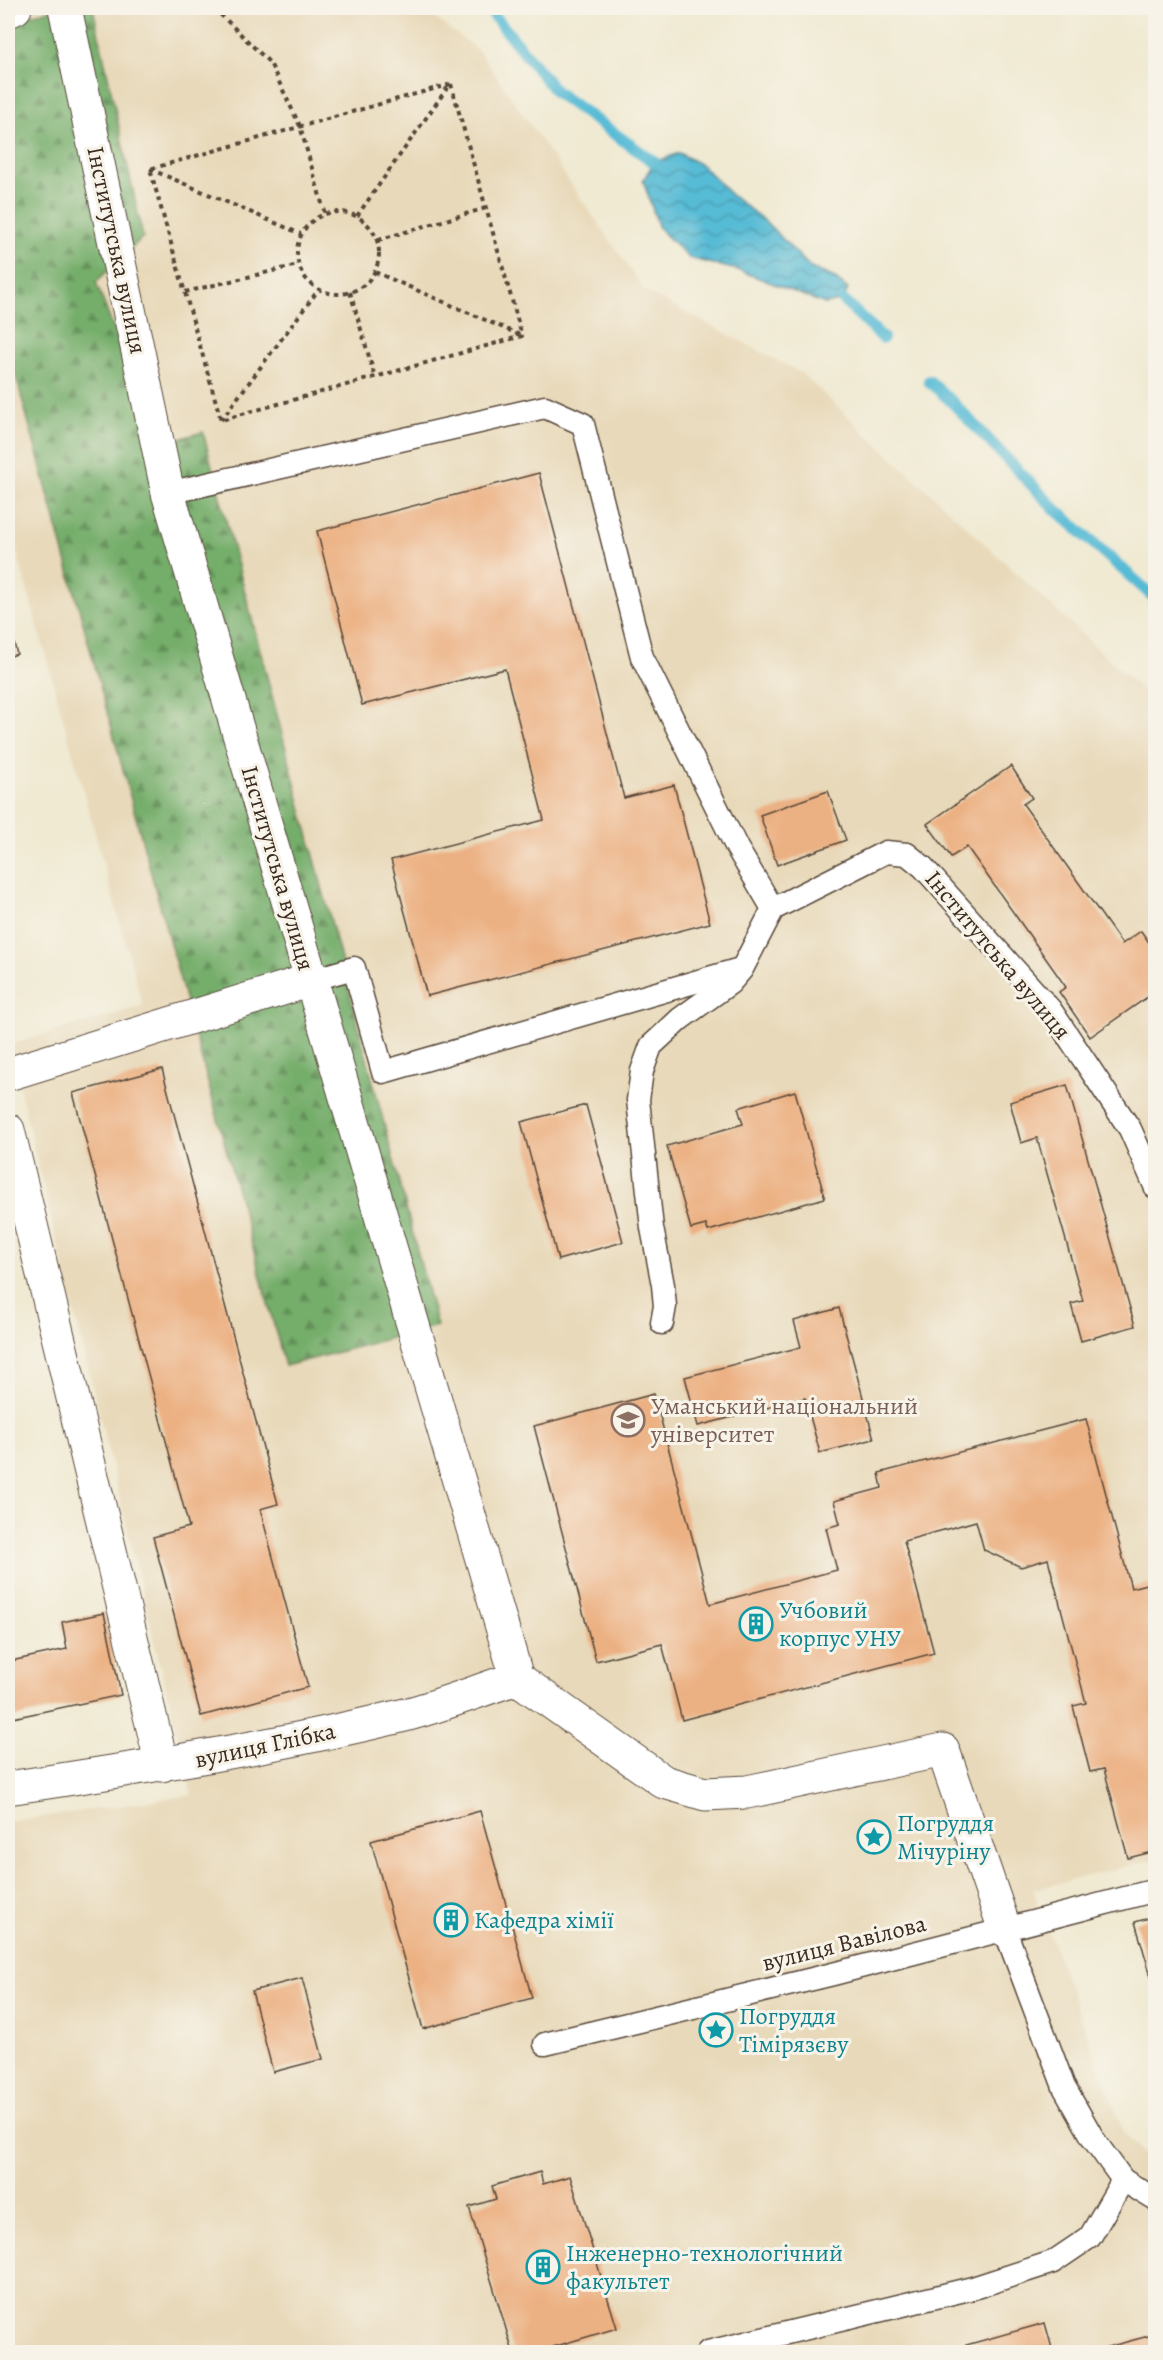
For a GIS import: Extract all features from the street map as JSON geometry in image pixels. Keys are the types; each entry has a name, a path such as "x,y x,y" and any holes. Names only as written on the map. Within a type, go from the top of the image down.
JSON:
{"street":[{"path":"8,11 15,8"},
{"name":"Інститутська вулиця","path":"65,8 168,493 311,980"},
{"path":"8,1074 311,980 517,1678 664,1782 705,1794 747,1792 943,1750 1005,1930"},
{"path":"8,1130 162,1765"},
{"name":"вулиця Глібка","path":"8,1788 162,1765 271,1745 407,1714 517,1678"}],"lane":[{"path":"168,493 545,407 584,424 642,657 737,848 773,909 742,969 730,983 680,1019 651,1046 642,1071 638,1100 652,1228 663,1285 662,1323"},
{"name":"Інститутська вулиця","path":"773,909 886,852 907,854 923,867 1050,1009 1130,1129 1155,1188"},
{"name":"Інститутська вулиця","path":"311,980 354,968 383,1072 742,969"},
{"name":"вулиця Вавілова","path":"545,2044 1005,1930 1155,1890"},
{"path":"1005,1930 1064,2087 1094,2140 1123,2180 1155,2200"},
{"path":"708,2352 973,2288 1053,2262 1089,2237 1123,2180"}],"path":[{"path":"214,8 270,63 300,126 326,213"},
{"path":"150,169 451,84"},
{"path":"451,84 522,336"},
{"path":"357,216 451,84"},
{"path":"150,169 301,234"},
{"path":"150,169 221,420"},
{"path":"378,240 486,208"},
{"path":"336,211 357,216 373,231 378,240 379,251 375,272 369,281 350,292 329,293 319,289 303,275 298,265 297,244 301,234 307,225 326,213 336,211"},
{"path":"185,292 298,265"},
{"path":"375,272 522,336"},
{"path":"221,420 319,289"},
{"path":"350,292 375,377"},
{"path":"221,420 522,336"}],"shaded area":[{"name":"Уманський національний університет","path":"30,8 422,8 479,51 645,291 801,373 1155,702 1155,1859 1033,1890 1123,2131 1155,2167 1155,2352 8,2352 8,1822 192,1795 9,1045 143,1006 8,520 8,19"}],"green space":[{"path":"59,8 93,8 143,237 96,282 157,445 203,432 437,1326 285,1366 8,347 8,20"}],"water":[{"path":"679,153 702,165 731,195 765,221 811,268 833,277 848,289 843,300 825,304 738,270 689,258 659,228 643,180 654,162"}],"building":[{"path":"539,473 624,798 674,785 710,923 427,996 391,860 544,820 505,669 362,705 317,531"},
{"path":"8,621 17,654 8,657"},
{"path":"1011,766 1032,798 1023,804 1122,944 1141,931 1156,952 1156,991 1090,1037 1059,992 1066,987 967,847 951,857 927,824"},
{"path":"828,791 846,840 777,865 760,815"},
{"path":"162,1069 278,1504 260,1509 308,1687 201,1716 153,1537 189,1527 73,1093"},
{"path":"1067,1085 1135,1326 1081,1341 1071,1304 1083,1301 1037,1138 1021,1143 1010,1102"},
{"path":"795,1091 825,1198 708,1231 706,1225 691,1229 667,1146 743,1124 738,1108"},
{"path":"586,1105 623,1242 558,1260 521,1122"},
{"path":"839,1308 874,1439 820,1453 805,1398 698,1426 685,1377 801,1347 794,1321"},
{"name":"Учбовий корпус УНУ","path":"654,1394 710,1604 837,1570 826,1528 840,1524 834,1501 882,1488 879,1473 1086,1419 1131,1588 1150,1583 1156,1605 1156,1851 1128,1858 1104,1769 1090,1772 1073,1706 1086,1703 1048,1559 1021,1567 984,1550 976,1521 904,1541 934,1653 682,1720 662,1644 596,1661 534,1426"},
{"path":"104,1613 121,1695 8,1719 8,1649 11,1661 67,1649 62,1622"},
{"name":"Кафедра хімії","path":"480,1811 532,1998 423,2029 371,1841"},
{"path":"1156,1916 1156,1990 1155,1990 1135,1922"},
{"path":"302,1978 323,2059 273,2072 252,1991"},
{"name":"Інженерно-технологічний факультет","path":"540,2172 543,2184 570,2176 617,2328 536,2352 513,2352 469,2207 496,2199 492,2186"},
{"path":"1045,2323 1053,2352 953,2352 952,2349"},
{"path":"1156,2334 1156,2352 1089,2352"}],"waterway":[{"path":"488,8 556,92 654,162"},
{"path":"843,300 883,338"},
{"path":"929,381 1054,508 1156,599"}],"place":[{"name":"Уманський національний університет","path":"628,1420"},
{"name":"Учбовий корпус УНУ","path":"756,1624"},
{"name":"Погруддя Мічуріну","path":"874,1837"},
{"name":"Кафедра хімії","path":"451,1920"},
{"name":"Погруддя Тімірязєву","path":"716,2030"},
{"name":"Інженерно-технологічний факультет","path":"543,2267"}]}
